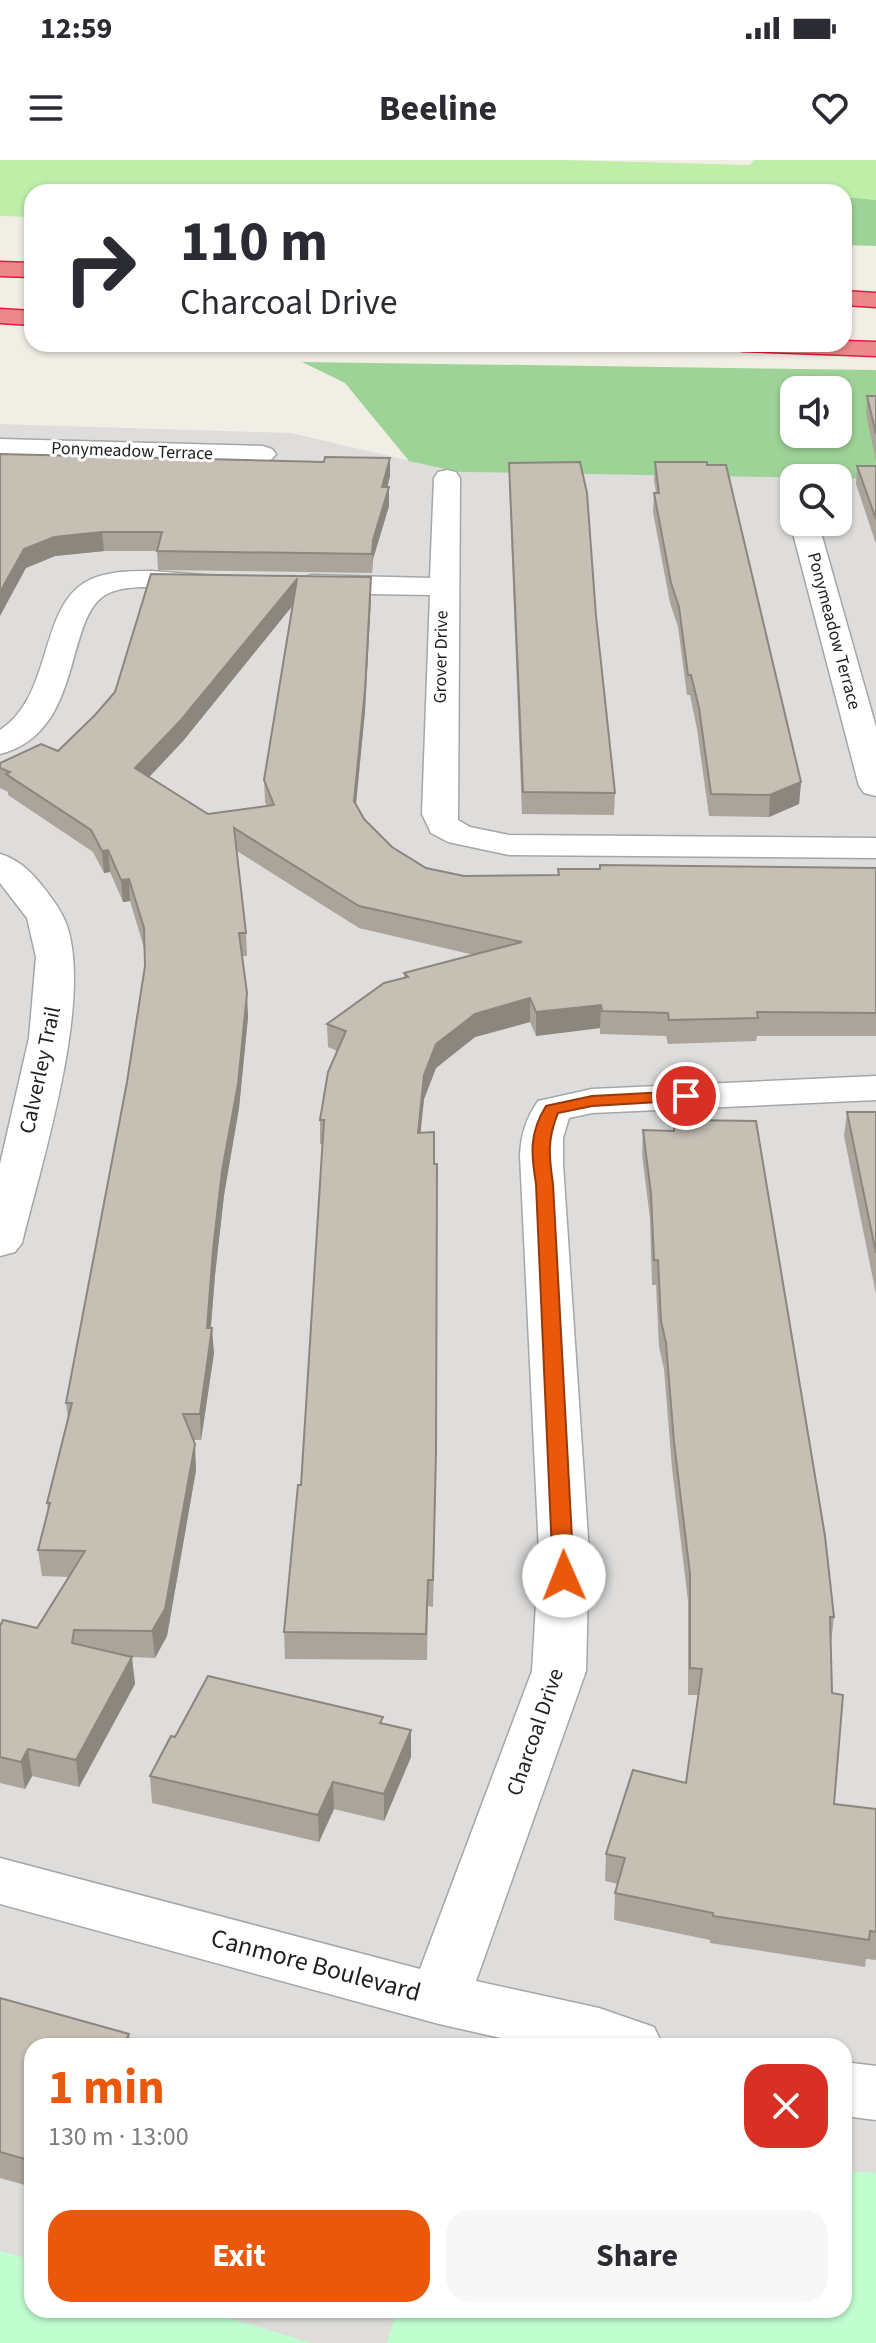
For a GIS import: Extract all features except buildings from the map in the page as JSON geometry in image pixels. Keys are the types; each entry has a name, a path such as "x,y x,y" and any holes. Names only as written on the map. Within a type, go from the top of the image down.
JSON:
{"highway":[{"path":"0,248 24,249"},
{"path":"0,269 24,270"},
{"path":"0,296 24,297"},
{"path":"852,298 876,300"},
{"path":"0,316 24,318"},
{"path":"852,326 876,328"},
{"path":"852,348 876,349"}],"street":[{"name":"Ponymeadow Terrace","path":"0,447 263,454"},
{"path":"442,587 447,478"},
{"name":"Ponymeadow Terrace","path":"808,536 876,786"},
{"path":"0,744 21,731 38,712 81,602 96,587 137,581 231,582"},
{"name":"Grover Drive","path":"279,583 442,587 439,814 443,826 460,835 509,845 876,848"},
{"name":"Calverley Trail","path":"0,865 39,906 49,926 54,952 55,999 0,1243"},
{"name":"Charcoal Drive","path":"439,1999 559,1671 564,1552 544,1184 539,1151 542,1131 552,1110 592,1101 876,1088"},
{"name":"Canmore Boulevard","path":"0,1881 439,1999 610,2038"},
{"path":"852,2090 876,2093"}],"shaded area":[{"path":"0,424 291,433 459,472 780,477 780,536 852,536 852,478 876,479 876,2343 0,2343"}],"green space":[{"path":"0,160 562,160 750,165 754,160 876,160 876,200 852,198 852,184 24,184 24,217 0,216"},
{"path":"852,198 876,200 876,246 852,245"},
{"path":"302,362 876,370 876,479 852,479 852,464 780,464 780,477 459,472 409,461 345,383"},
{"path":"852,2172 876,2173 876,2343 387,2343 395,2318 852,2318"},
{"path":"0,2251 24,2258 24,2318 228,2318 312,2343 0,2343"}],"route":[{"path":"564,1576 544,1184 539,1151 542,1131 552,1110 592,1101 686,1096"}]}
